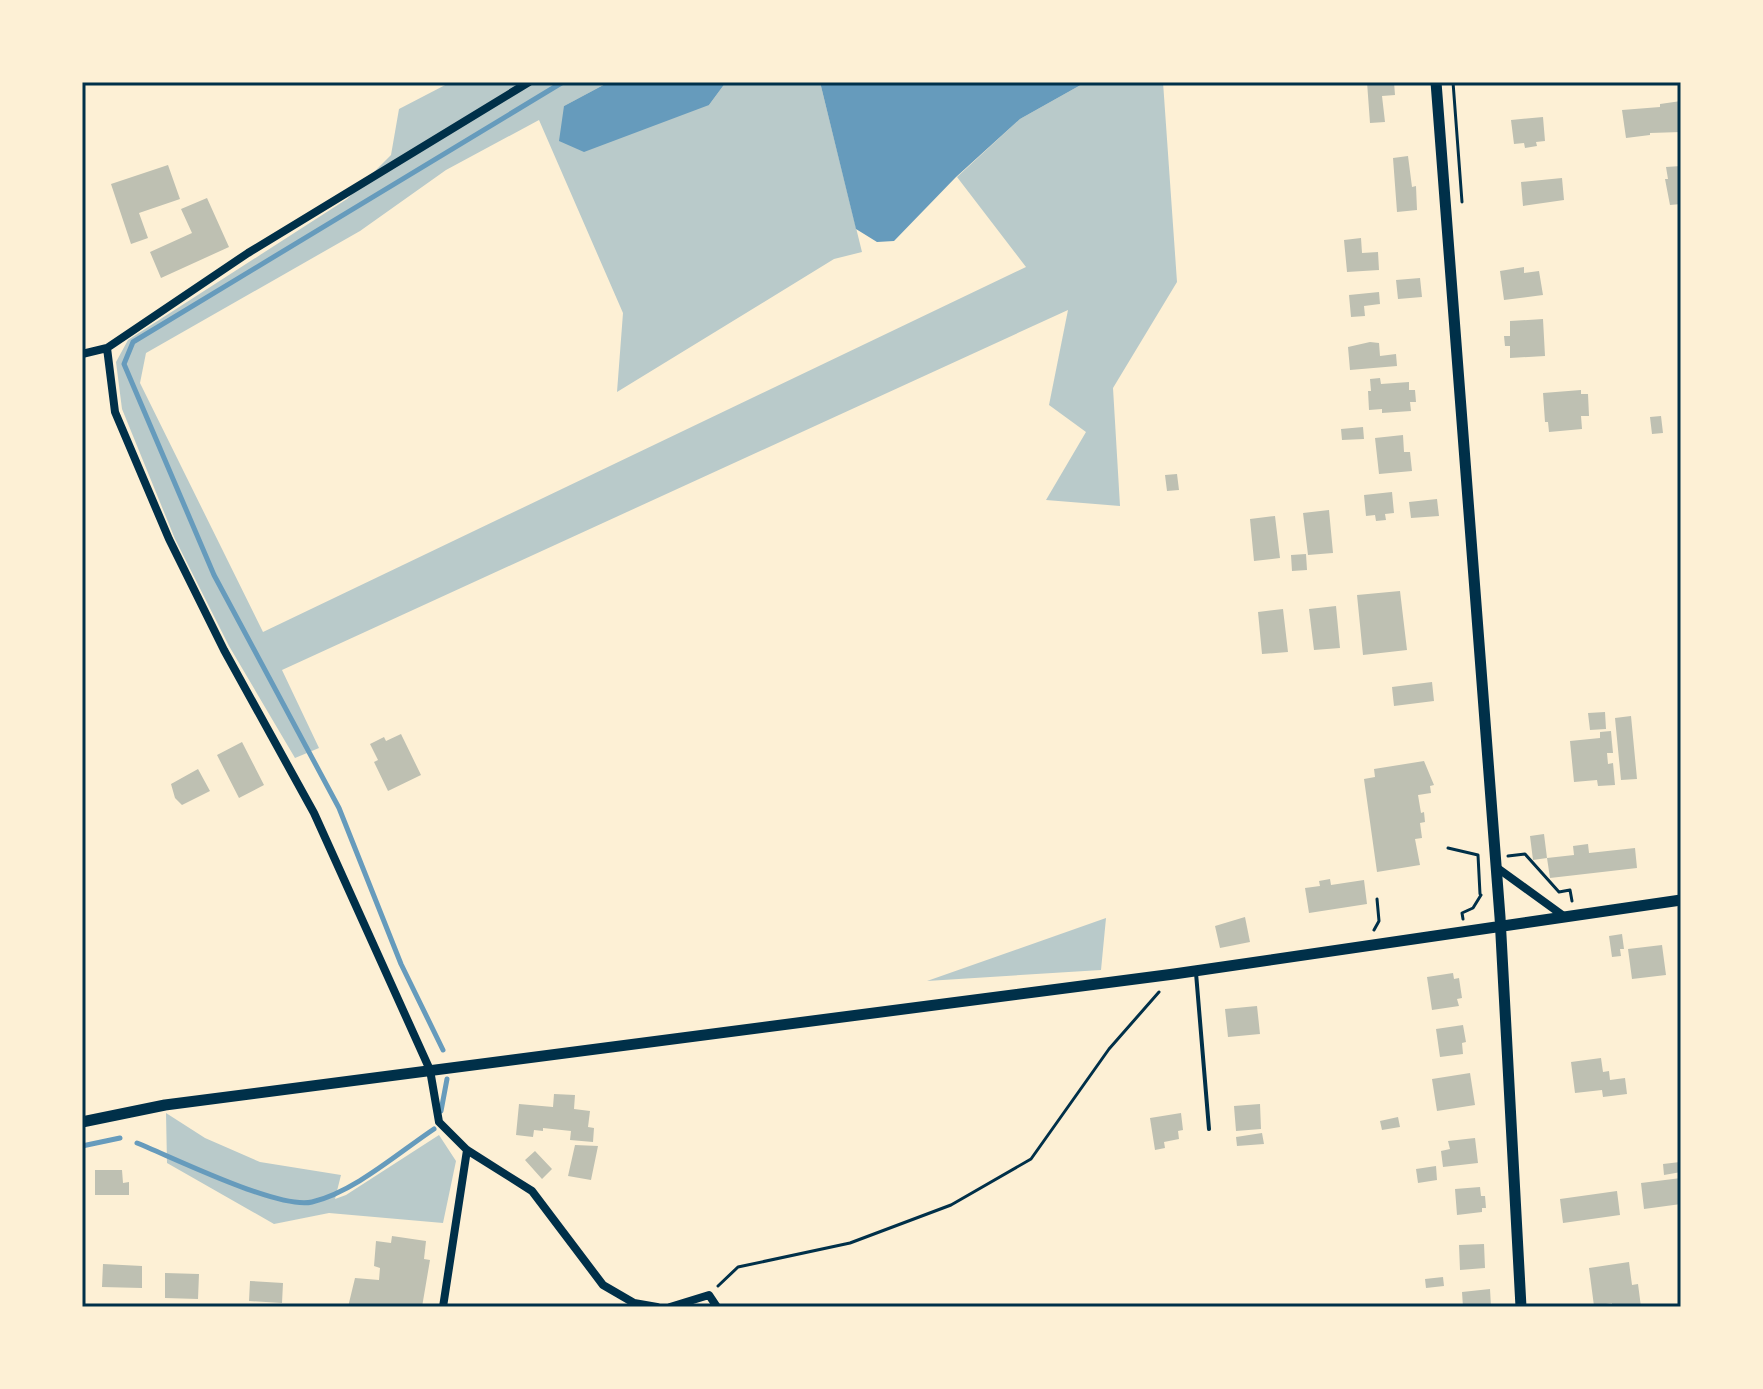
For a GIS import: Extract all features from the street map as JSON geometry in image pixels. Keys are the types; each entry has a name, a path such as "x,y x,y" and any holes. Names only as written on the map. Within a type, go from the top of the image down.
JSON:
{"street":[{"path":"82,354 107,348 248,253 529,82"},
{"path":"1436,82 1496,867 1521,1307"},
{"path":"107,348 115,412 169,539 224,650 314,813 430,1070 439,1122 467,1150 532,1191 603,1285 634,1303 657,1307"},
{"path":"1496,867 1566,917"},
{"path":"82,1122 165,1105 1174,974 1681,900"},
{"path":"443,1307 467,1150"},
{"path":"670,1307 709,1295 717,1307"}],"lane":[{"path":"1196,971 1209,1129"}],"path":[{"path":"1508,856 1525,854 1559,892 1570,890 1572,901"},
{"path":"1367,946 1379,921 1377,899"},
{"path":"709,1295 738,1267 850,1243 951,1205 1031,1159 1109,1049 1174,974"}],"shaded area":[{"path":"451,82 609,82 564,106 709,105 726,82 820,82 862,252 834,259 617,392 623,313 539,120 446,170 360,231 146,353 140,383 263,632 1026,267 957,177 1020,119 1086,82 1163,82 1177,282 1113,388 1120,506 1046,500 1086,432 1049,405 1068,310 282,670 319,748 295,758 229,646 175,539 122,409 116,362 128,340 347,199 391,155 399,109"},
{"path":"1106,918 1101,970 927,981"},
{"path":"166,1113 205,1138 260,1162 341,1175 335,1199 439,1135 456,1161 443,1223 329,1213 274,1224 167,1163"}],"water":[{"path":"609,82 726,82 709,105 584,152 559,141 564,106"},
{"path":"820,82 1086,82 1020,119 956,177 894,241 877,242 856,229"}],"building":[{"path":"1367,82 1394,82 1395,95 1382,96 1385,122 1370,123"},
{"path":"1681,101 1681,132 1626,138 1622,110 1660,107 1660,104"},
{"path":"1543,117 1545,141 1525,148 1524,143 1514,144 1511,120"},
{"path":"1408,156 1412,187 1416,186 1417,210 1397,212 1393,158"},
{"path":"168,165 180,199 139,213 148,238 131,244 111,184"},
{"path":"1681,166 1681,204 1670,205 1666,167"},
{"path":"1562,178 1564,200 1523,206 1521,182"},
{"path":"207,198 229,247 161,278 150,252 192,233 181,209"},
{"path":"1361,238 1362,253 1378,252 1379,270 1347,272 1344,240"},
{"path":"1524,267 1524,273 1539,271 1543,295 1504,300 1500,271"},
{"path":"1420,278 1422,297 1398,299 1396,280"},
{"path":"1379,292 1380,304 1364,306 1365,316 1351,317 1349,295"},
{"path":"1543,319 1545,356 1510,358 1510,346 1505,346 1504,336 1510,336 1510,321"},
{"path":"1379,343 1380,356 1396,354 1397,366 1350,370 1348,347"},
{"path":"1380,378 1381,384 1409,382 1409,390 1415,390 1416,402 1410,402 1411,411 1382,413 1382,409 1369,410 1370,379"},
{"path":"1581,390 1581,394 1588,394 1589,416 1581,416 1582,429 1549,432 1548,422 1545,422 1543,393"},
{"path":"1661,416 1663,433 1652,434 1650,417"},
{"path":"1363,427 1364,439 1342,440 1341,429"},
{"path":"1403,435 1404,452 1410,452 1412,471 1379,474 1375,438"},
{"path":"1177,474 1179,490 1167,491 1165,475"},
{"path":"1392,492 1394,513 1385,514 1386,520 1376,521 1375,515 1366,516 1364,495"},
{"path":"1437,499 1439,516 1411,518 1409,502"},
{"path":"1329,510 1333,553 1308,555 1303,513"},
{"path":"1275,516 1280,558 1254,561 1250,519"},
{"path":"1306,554 1307,570 1292,571 1291,555"},
{"path":"1400,591 1407,650 1363,655 1357,595"},
{"path":"1336,606 1340,648 1314,650 1309,609"},
{"path":"1283,609 1288,652 1262,654 1258,612"},
{"path":"1432,682 1434,701 1394,706 1392,687"},
{"path":"1605,712 1606,729 1590,730 1588,713"},
{"path":"1631,716 1637,779 1621,780 1615,718"},
{"path":"1611,731 1613,753 1607,753 1608,764 1613,763 1615,785 1598,786 1597,780 1574,782 1570,741 1600,738 1600,732"},
{"path":"401,734 421,775 388,791 374,762 378,760 370,744"},
{"path":"242,742 264,785 239,798 217,755"},
{"path":"1424,761 1434,785 1430,786 1431,793 1418,795 1425,822 1420,823 1422,838 1415,839 1420,865 1377,872 1364,779 1375,777 1374,769"},
{"path":"198,769 210,791 182,805 175,798 171,784"},
{"path":"1544,834 1547,858 1533,860 1530,836"},
{"path":"1588,844 1589,853 1635,848 1637,868 1550,878 1547,858 1574,855 1573,846"},
{"path":"1330,879 1331,885 1364,880 1367,904 1309,913 1305,888 1320,886 1319,881"},
{"path":"1245,917 1250,942 1220,948 1215,926"},
{"path":"1622,934 1624,949 1620,949 1621,956 1612,957 1609,936"},
{"path":"1662,945 1666,975 1632,979 1628,949"},
{"path":"1453,973 1454,979 1459,978 1462,998 1457,999 1459,1006 1432,1010 1427,977"},
{"path":"1257,1006 1260,1034 1228,1037 1225,1009"},
{"path":"1463,1025 1466,1042 1462,1043 1463,1054 1440,1057 1436,1029"},
{"path":"1601,1058 1603,1072 1609,1071 1610,1080 1625,1078 1627,1094 1603,1097 1602,1090 1575,1093 1571,1062"},
{"path":"1470,1073 1475,1105 1437,1111 1432,1079"},
{"path":"554,1094 575,1095 574,1109 590,1111 588,1127 594,1128 593,1142 570,1140 571,1131 543,1128 543,1131 534,1130 533,1137 516,1135 519,1104 553,1107"},
{"path":"1260,1104 1261,1129 1236,1131 1234,1106"},
{"path":"1181,1113 1183,1130 1178,1131 1179,1139 1164,1142 1165,1148 1155,1150 1150,1118"},
{"path":"1398,1117 1400,1127 1382,1130 1380,1121"},
{"path":"1262,1133 1264,1144 1237,1146 1236,1137"},
{"path":"1475,1138 1478,1163 1443,1167 1441,1151 1450,1149 1448,1141"},
{"path":"575,1145 598,1146 591,1180 568,1176"},
{"path":"535,1151 552,1169 542,1179 525,1160"},
{"path":"1680,1162 1681,1172 1664,1175 1663,1164"},
{"path":"1436,1166 1437,1180 1418,1183 1416,1169"},
{"path":"95,1170 122,1170 123,1183 129,1182 129,1195 95,1195"},
{"path":"1681,1178 1681,1204 1644,1209 1641,1183"},
{"path":"1480,1187 1486,1208 1482,1208 1482,1212 1457,1215 1455,1189"},
{"path":"1617,1191 1620,1215 1563,1223 1560,1199"},
{"path":"392,1236 426,1241 424,1259 430,1260 422,1307 348,1307 355,1278 379,1280 380,1268 374,1266 376,1241 391,1243"},
{"path":"1484,1244 1485,1268 1460,1270 1459,1245"},
{"path":"1629,1262 1632,1285 1638,1284 1641,1307 1612,1307 1612,1303 1594,1306 1589,1268"},
{"path":"103,1264 142,1266 142,1288 102,1287"},
{"path":"165,1273 199,1274 198,1299 165,1298"},
{"path":"1443,1277 1444,1286 1426,1288 1425,1279"},
{"path":"250,1281 283,1283 282,1303 249,1301"},
{"path":"1490,1289 1491,1307 1463,1307 1462,1292"}],"waterway":[{"path":"443,1050 401,964 339,808 214,575 124,364 133,342 563,82"},
{"path":"441,1111 447,1079"},
{"path":"137,1143 251,1191 296,1202 312,1202 360,1181 434,1129"},
{"path":"82,1146 120,1138"}]}
